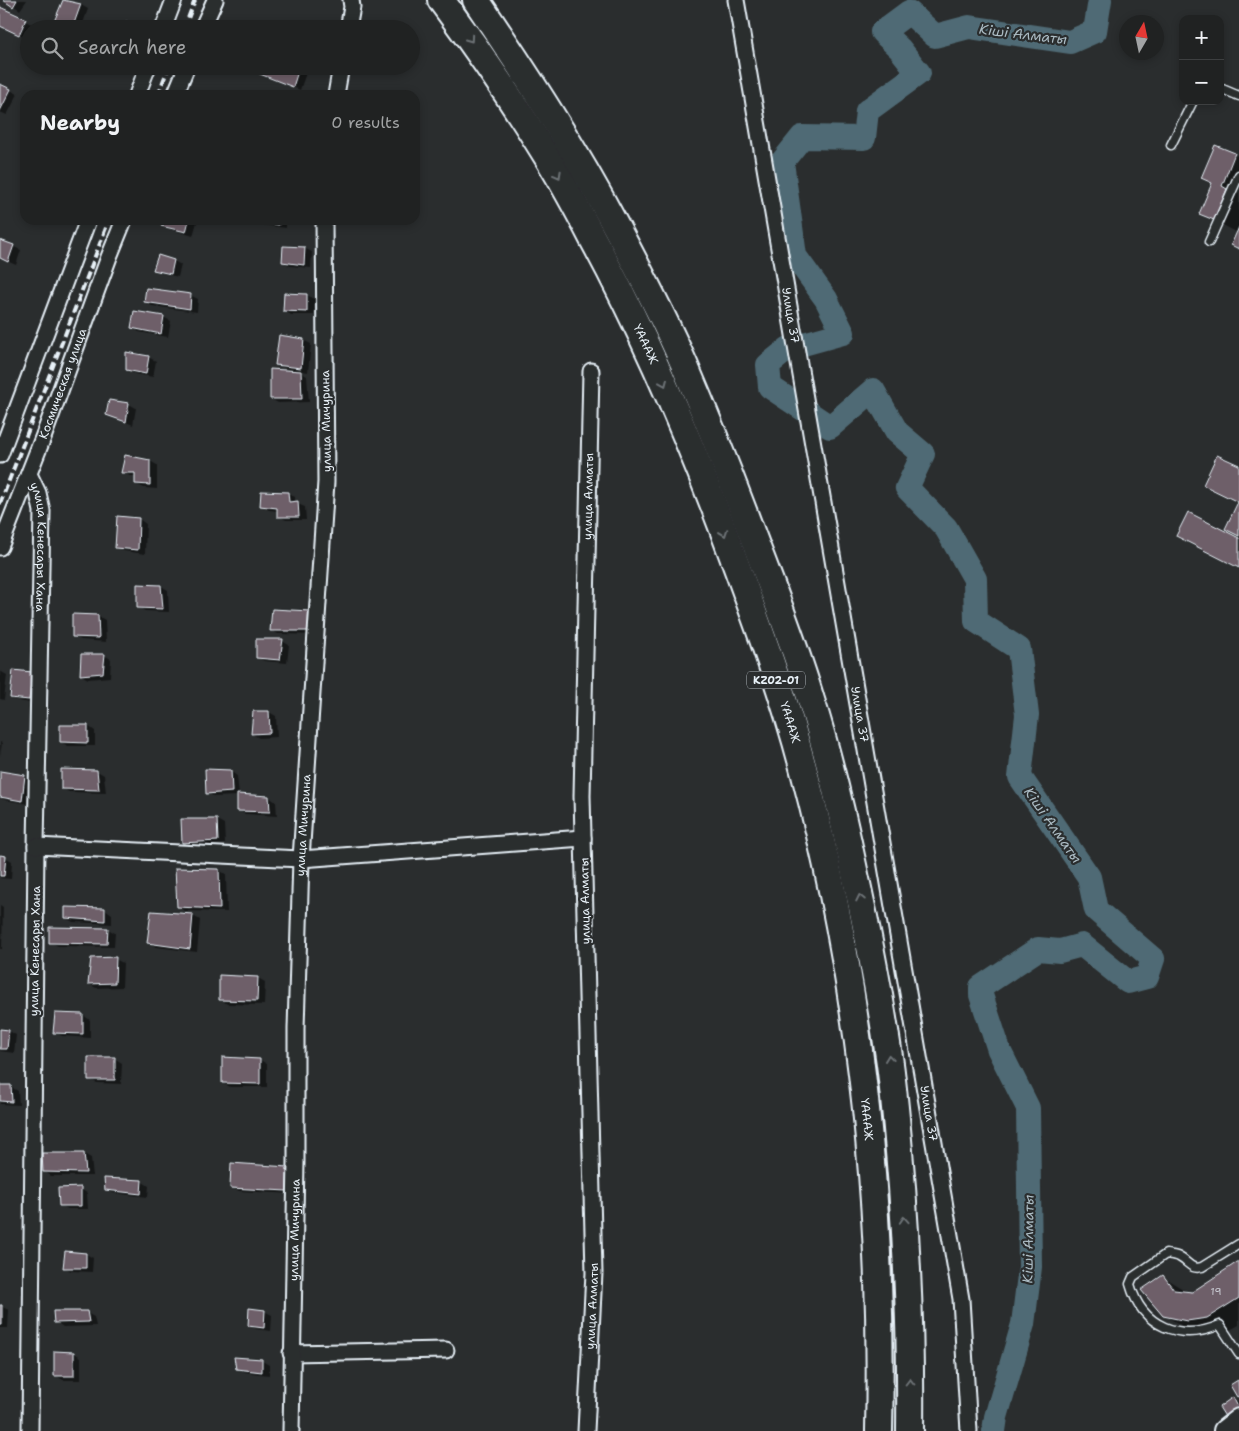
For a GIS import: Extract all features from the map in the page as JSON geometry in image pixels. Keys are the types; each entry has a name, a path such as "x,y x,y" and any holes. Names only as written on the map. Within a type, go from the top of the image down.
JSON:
{"highway":[{"name":"ҮАААЖ","path":"441,0 476,48 549,160 619,288 689,441 747,594 793,734 812,804 833,899 846,968 863,1087 877,1241 880,1347 879,1431"},
{"name":"KZ02-01","path":"476,0 560,129 614,224 663,318 732,484 789,632 812,701 829,759 847,836 888,1050 896,1113 906,1249 910,1348 910,1431"}],"street":[{"path":"166,20 174,0"},
{"path":"206,20 215,0"},
{"path":"350,20 351,0"},
{"name":"Улица 37","path":"736,0 961,1300 970,1431"},
{"path":"139,90 145,75"},
{"path":"177,90 183,75"},
{"path":"337,90 339,75"},
{"path":"0,455 86,225"},
{"name":"Космическая улица","path":"0,547 122,225"},
{"name":"улица Мичурина","path":"290,1431 296,1162 296,1029 302,859 326,482 324,225"},
{"name":"улица Алматы","path":"586,1431 594,1273 582,786 591,371"},
{"name":"улица Кенесары Хана","path":"29,474 38,493 42,511 36,846 30,1431"},
{"path":"36,846 302,859 583,838"},
{"path":"291,1353 446,1350"}],"lane":[{"path":"1224,90 1239,96"},
{"path":"1171,145 1191,105"},
{"path":"1209,242 1239,175"},
{"path":"1239,1244 1202,1267 1195,1269 1187,1265 1180,1257 1166,1254 1133,1277 1130,1284 1132,1294 1149,1319 1161,1327 1183,1332 1209,1330 1220,1325 1239,1354"}],"building":[{"path":"3,0 17,0 13,7"},
{"path":"63,0 81,4 75,20 55,20"},
{"path":"0,7 26,19 20,20 19,35 0,26"},
{"path":"262,75 297,75 293,87"},
{"path":"0,84 11,89 0,111"},
{"path":"1215,145 1235,153 1222,186 1227,189 1214,220 1199,214 1212,183 1201,178"},
{"path":"161,225 188,225 186,232"},
{"path":"1239,227 1239,249 1231,245"},
{"path":"0,240 14,245 8,262 0,258"},
{"path":"283,246 305,247 304,265 282,262"},
{"path":"158,255 174,260 171,274 153,270"},
{"path":"146,288 191,294 190,309 144,302"},
{"path":"284,293 307,294 307,312 283,311"},
{"path":"134,311 164,316 161,334 131,328"},
{"path":"279,335 304,339 301,368 275,365"},
{"path":"126,352 149,356 146,374 126,370"},
{"path":"270,369 301,371 302,399 270,399"},
{"path":"109,400 129,403 126,422 106,415"},
{"path":"125,455 150,460 150,485 135,484 135,473 121,473"},
{"path":"1217,455 1239,465 1239,536 1225,529 1238,502 1203,485"},
{"path":"261,491 288,492 289,502 298,501 299,517 277,517 277,508 260,506"},
{"path":"1188,512 1239,538 1239,568 1176,536"},
{"path":"117,516 139,518 138,550 115,548"},
{"path":"137,584 161,585 163,609 137,608"},
{"path":"272,609 310,611 310,631 270,631"},
{"path":"72,614 98,615 99,638 72,637"},
{"path":"256,639 283,639 280,660 256,658"},
{"path":"81,654 105,654 103,673 80,675"},
{"path":"13,670 32,672 29,700 10,698"},
{"path":"253,711 269,711 270,733 251,734"},
{"path":"60,725 88,725 88,743 60,742"},
{"path":"61,769 97,770 99,790 61,789"},
{"path":"205,769 231,770 232,792 206,794"},
{"path":"0,771 25,775 22,801 0,797"},
{"path":"237,794 269,796 270,812 237,811"},
{"path":"181,819 217,819 218,841 182,843"},
{"path":"0,855 6,856 4,876 0,876"},
{"path":"175,868 219,869 220,909 177,907"},
{"path":"65,907 105,908 105,921 65,918"},
{"path":"151,911 193,914 190,949 147,943"},
{"path":"49,927 108,928 107,944 49,943"},
{"path":"116,957 115,983 88,984 91,958"},
{"path":"219,975 258,977 257,1001 219,1000"},
{"path":"55,1013 83,1014 83,1034 53,1033"},
{"path":"0,1029 9,1030 7,1049 0,1049"},
{"path":"88,1057 115,1057 115,1080 88,1080"},
{"path":"222,1057 260,1059 260,1084 222,1083"},
{"path":"0,1085 11,1085 12,1102 0,1101"},
{"path":"42,1153 84,1153 86,1173 43,1172"},
{"path":"231,1163 288,1167 287,1191 230,1188"},
{"path":"104,1178 142,1180 141,1194 105,1190"},
{"path":"81,1187 81,1206 59,1206 58,1188"},
{"path":"65,1251 86,1253 86,1268 63,1268"},
{"path":"1239,1261 1239,1298 1207,1318 1187,1321 1163,1316 1141,1290 1163,1275 1174,1290 1192,1292"},
{"path":"0,1305 2,1305 2,1325 0,1325"},
{"path":"249,1308 265,1310 264,1328 248,1326"},
{"path":"53,1311 87,1311 89,1322 54,1323"},
{"path":"54,1351 74,1352 74,1376 54,1376"},
{"path":"234,1357 262,1359 262,1372 236,1369"},
{"path":"1238,1380 1239,1396 1237,1397 1230,1385"},
{"path":"1233,1397 1239,1409 1226,1418 1219,1407"}],"waterway":[{"name":"Кіші Алматы","path":"994,1431 996,1417 1023,1324 1030,1267 1028,1108 999,1050 981,995 981,987 1038,949 1060,951 1082,945 1128,982 1147,977 1153,959 1096,910 1089,877 1020,777 1027,715 1019,649 976,621 975,579 946,528 907,488 923,454 897,432 873,390 830,427 770,387 768,365 789,348 843,333 826,299 795,256 782,162 802,137 864,138 867,111 919,73 900,49 882,32 909,12 935,36 969,27 1070,42 1095,31 1100,0"}],"railway":[{"path":"187,20 195,0"},
{"path":"160,90 166,75"},
{"path":"0,504 107,225"}]}
